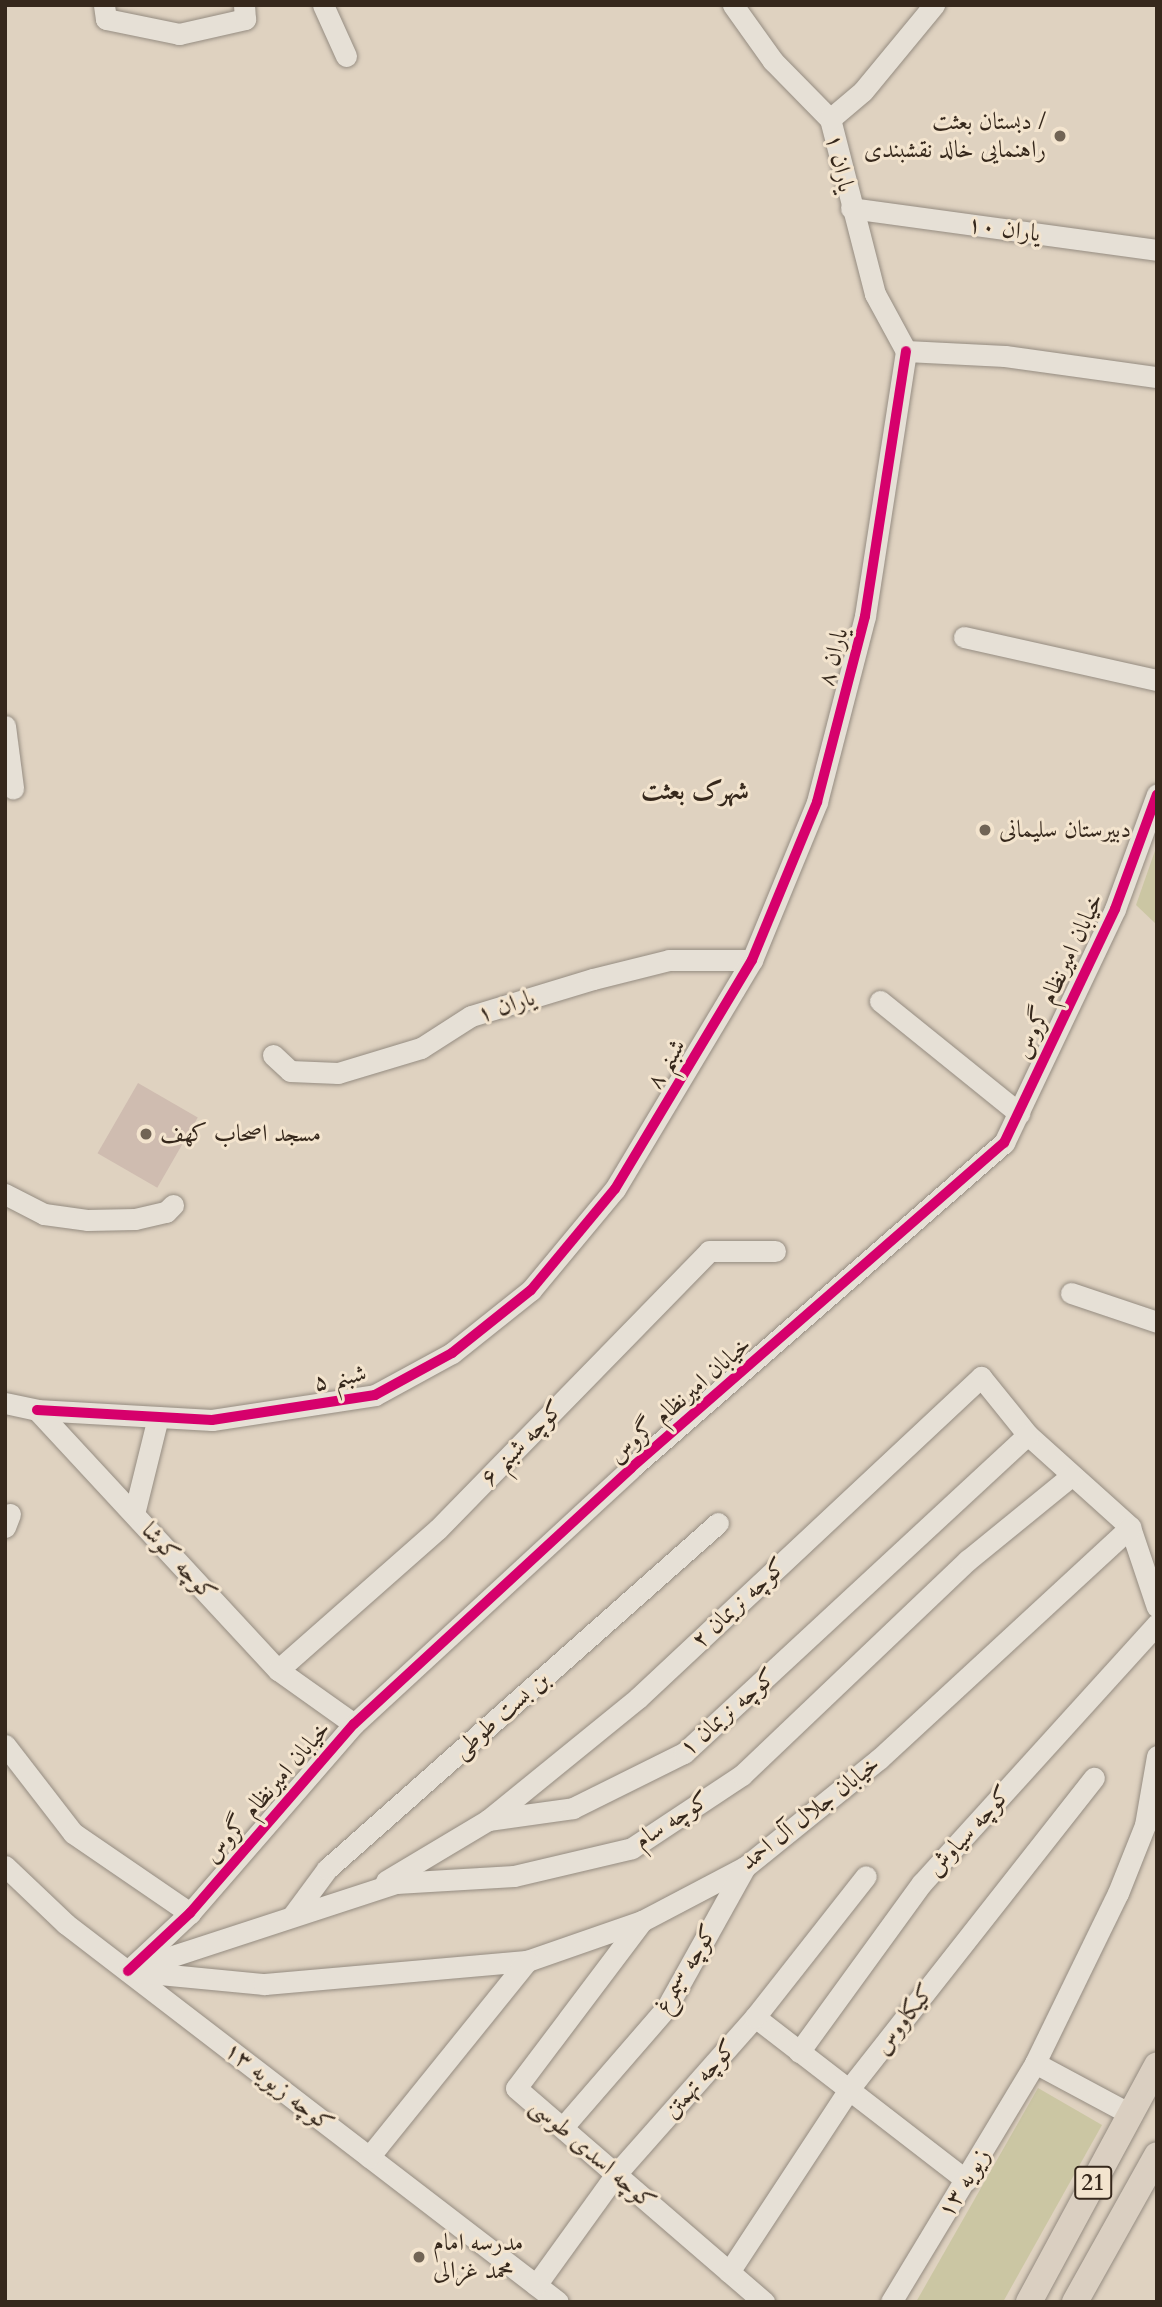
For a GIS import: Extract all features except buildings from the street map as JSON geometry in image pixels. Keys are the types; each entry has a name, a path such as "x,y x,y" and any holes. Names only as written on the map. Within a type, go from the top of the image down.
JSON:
{"main road":[{"name":"21","path":"1029,2302 1157,2065"},
{"name":"21","path":"1075,2302 1157,2155"}],"street":[{"path":"103,5 106,19 179,34 245,19 244,5"},
{"path":"323,5 346,55"},
{"path":"733,5 773,61 830,119"},
{"name":"یاران ۱","path":"906,351 875,293 830,119 863,91 934,5"},
{"name":"یاران ۱۰","path":"851,208 1157,250"},
{"path":"906,351 1005,356 1157,377"},
{"name":"یاران ۸","path":"752,960 817,802 862,629 906,351"},
{"path":"964,636 1157,680"},
{"path":"5,726 13,788"},
{"name":"خیابان امیرنظام گروس","path":"128,1971 190,1913 354,1724 631,1468 1004,1143 1115,909 1157,794"},
{"name":"یاران ۱","path":"274,1055 290,1071 338,1073 421,1048 471,1016 593,979 669,960 752,960"},
{"name":"شبنم ۸","path":"615,1189 752,960"},
{"path":"880,1001 1019,1113"},
{"name":"شبنم ۵","path":"37,1410 212,1420 375,1395 452,1353 531,1290 615,1189"},
{"path":"5,1194 44,1214 87,1220 135,1219 166,1212 173,1205"},
{"name":"کوچه شبنم ۶","path":"278,1670 438,1529 709,1251 775,1251"},
{"path":"1071,1293 1157,1322"},
{"name":"کوچه نریمان ۲","path":"488,1820 638,1698 981,1377 1027,1436"},
{"path":"5,1403 37,1410"},
{"name":"کوچه کوشا","path":"37,1410 278,1670 354,1724"},
{"path":"134,1514 158,1418"},
{"path":"1027,1436 1130,1527 1157,1607"},
{"name":"کوچه نریمان ۱","path":"369,1891 488,1820 573,1808 684,1754 1027,1436"},
{"name":"کوچه سام","path":"128,1971 293,1914 396,1883 514,1876 632,1848 742,1775 968,1560 1071,1476"},
{"name":"بن بست طوطی","path":"293,1914 327,1869 718,1523"},
{"name":"خیابان جلال آل احمد","path":"128,1971 264,1984 527,1961 642,1922 745,1867 879,1759 1130,1527"},
{"name":"کوچه سیاوش","path":"799,2052 922,1883 1157,1624"},
{"path":"5,1745 73,1833 190,1913"},
{"name":"زیویه ۱۳","path":"891,2302 1034,2063 1118,1893 1146,1825 1157,1756"},
{"name":"کیکاووس","path":"729,2272 849,2089 1094,1778"},
{"name":"کوچه زیویه ۱۳","path":"5,1866 66,1924 558,2302"},
{"name":"کوچه سیمرغ","path":"563,2127 667,2007 745,1867"},
{"name":"کوچه تهمتن","path":"536,2285 616,2174 755,2017 866,1876"},
{"name":"کوچه اسدی طوسی","path":"642,1922 516,2088 764,2302"},
{"path":"369,2157 527,1961"},
{"path":"755,2017 966,2180"},
{"path":"1034,2063 1130,2114"}],"shaded area":[{"path":"1157,845 1157,925 1136,905"},
{"path":"1038,2088 1102,2125 1003,2302 916,2302"}],"cycle path":[{"path":"37,1410 212,1420 375,1395 452,1353 531,1290 615,1189 752,960 817,802 865,616 906,351"},
{"path":"128,1971 190,1913 354,1724 631,1468 1004,1143 1115,909 1157,794"}],"place":[{"name":"دبستان بعثت / راهنمایی خالد نقشبندی","path":"1060,136"},
{"name":"دبیرستان سلیمانی","path":"985,830"},
{"name":"مسجد اصحاب کهف","path":"146,1134"},
{"name":"مدرسه امام محمد غزالی","path":"419,2257"}],"district":[{"name":"شهرک بعثت","path":"695,791"}]}
